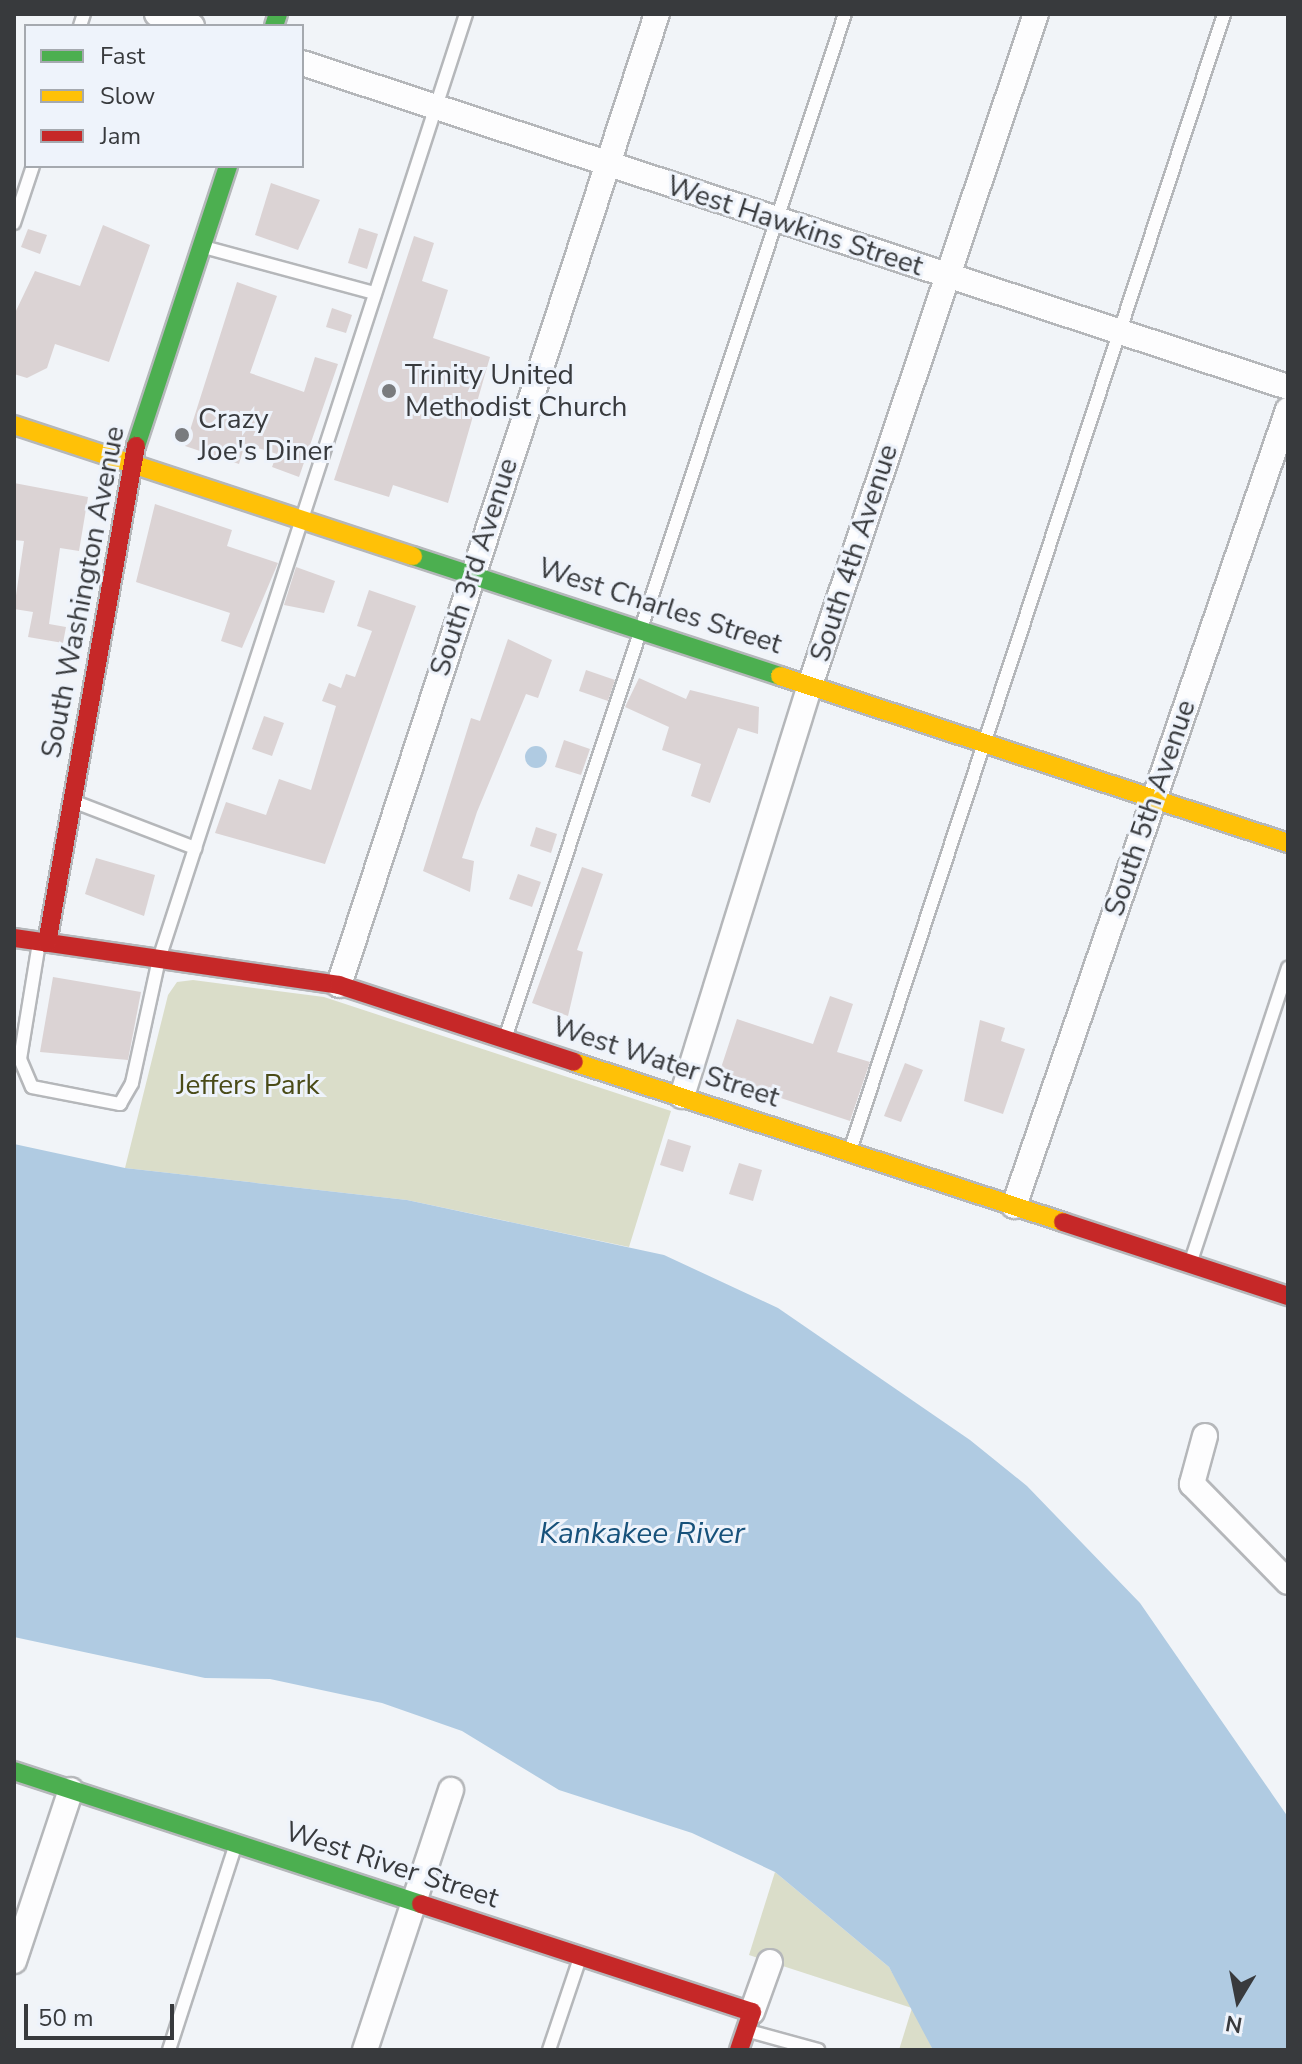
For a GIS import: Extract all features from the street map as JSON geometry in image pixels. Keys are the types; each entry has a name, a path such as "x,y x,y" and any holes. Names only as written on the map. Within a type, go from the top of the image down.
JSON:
{"street":[{"path":"157,14 186,24"},
{"name":"South 3rd Avenue","path":"339,985 471,573 657,14"},
{"name":"South 4th Avenue","path":"682,1096 810,685 1036,14"},
{"name":"West Hawkins Street","path":"304,64 1288,387"},
{"name":"South Washington Avenue","path":"43,942 131,461 227,168"},
{"name":"South 5th Avenue","path":"1014,1206 1288,410"},
{"name":"West Charles Street","path":"14,425 1288,843"},
{"name":"West Water Street","path":"14,938 339,985 1288,1296"},
{"path":"1205,1436 1192,1484 1288,1582"},
{"name":"West River Street","path":"14,1771 580,1956 749,2021"},
{"path":"14,1961 71,1790"},
{"path":"365,2050 451,1790"},
{"path":"739,2050 770,1962"}],"lane":[{"path":"43,942 17,1058 32,1087 120,1104 132,1083 159,959 466,14"},
{"path":"505,1039 845,14"},
{"path":"850,1152 1224,14"},
{"path":"14,223 32,168"},
{"path":"202,246 375,293"},
{"path":"71,802 109,810 195,848"},
{"path":"1190,1264 1288,968"},
{"path":"169,2050 236,1844"},
{"path":"549,2050 580,1956"},
{"path":"749,2021 818,2050"}],"green space":[{"name":"Jeffers Park","path":"193,980 324,997 671,1111 629,1247 407,1200 125,1168 168,995 177,982"},
{"path":"775,1872 889,1967 913,2008 933,2050 899,2050 912,2008 749,1955"}],"water":[{"path":"536,746 544,749 547,757 544,765 536,768 528,765 525,757 528,749"},
{"name":"Kankakee River","path":"14,1144 125,1168 407,1200 664,1255 778,1308 970,1440 1027,1486 1140,1603 1288,1817 1288,2050 933,2050 889,1967 775,1872 692,1833 559,1790 462,1731 382,1703 270,1679 205,1678 14,1637"}],"building":[{"path":"271,183 320,200 298,250 255,235"},
{"path":"103,225 150,245 109,362 55,344 47,368 27,378 14,374 14,315 35,271 80,286"},
{"path":"359,228 378,234 367,269 348,263"},
{"path":"28,229 47,235 40,254 21,247"},
{"name":"Trinity United Methodist Church","path":"414,236 434,243 422,281 448,290 433,338 490,357 448,503 393,485 389,497 334,480"},
{"path":"237,282 277,296 250,373 304,392 315,357 338,364 299,477 272,467 277,454 245,444 239,464 185,446"},
{"path":"332,308 352,315 346,333 326,327"},
{"path":"14,483 88,497 79,551 60,548 49,624 66,627 63,643 28,637 33,612 14,609 24,541 14,540"},
{"path":"155,504 232,530 227,546 278,563 242,648 221,641 230,613 136,582"},
{"path":"296,567 335,581 324,613 284,605"},
{"path":"369,590 416,606 325,864 215,833 226,802 266,815 279,779 311,790 336,706 322,701 329,683 341,688 346,674 355,677 372,631 357,626"},
{"path":"508,639 552,660 538,698 526,694 477,812 462,858 474,861 470,892 423,871 471,718 480,721"},
{"path":"586,670 615,680 608,701 579,691"},
{"path":"639,678 686,699 690,690 759,707 758,734 738,728 710,803 691,796 701,764 662,750 669,727 625,707"},
{"path":"264,716 284,723 272,756 252,749"},
{"path":"564,740 590,749 581,775 555,767"},
{"path":"536,827 557,834 551,853 530,846"},
{"path":"96,858 155,875 144,916 85,894"},
{"path":"582,867 603,874 577,950 583,952 568,1016 532,1003"},
{"path":"518,874 541,882 532,907 509,899"},
{"path":"53,977 141,992 128,1060 40,1052"},
{"path":"830,996 853,1004 837,1052 870,1062 850,1121 718,1077 737,1019 813,1044"},
{"path":"980,1020 1005,1028 1001,1041 1025,1049 1003,1114 964,1101"},
{"path":"905,1063 923,1070 901,1122 884,1116"},
{"path":"668,1139 691,1146 683,1172 660,1165"},
{"path":"739,1163 762,1170 753,1201 729,1194"}],"traffic: fast":[{"path":"275,24 278,14"},
{"path":"136,446 227,168"},
{"path":"413,556 780,676"},
{"path":"14,1771 421,1904"}],"traffic: slow":[{"path":"14,425 413,556"},
{"path":"780,676 1288,843"},
{"path":"574,1062 1063,1222"}],"traffic: jam":[{"path":"47,943 136,446"},
{"path":"14,938 339,985 574,1062"},
{"path":"1063,1222 1288,1296"},
{"path":"421,1904 752,2012 739,2050"}],"place":[{"name":"Trinity United Methodist Church","path":"389,391"},
{"name":"Crazy Joe's Diner","path":"182,435"}]}
